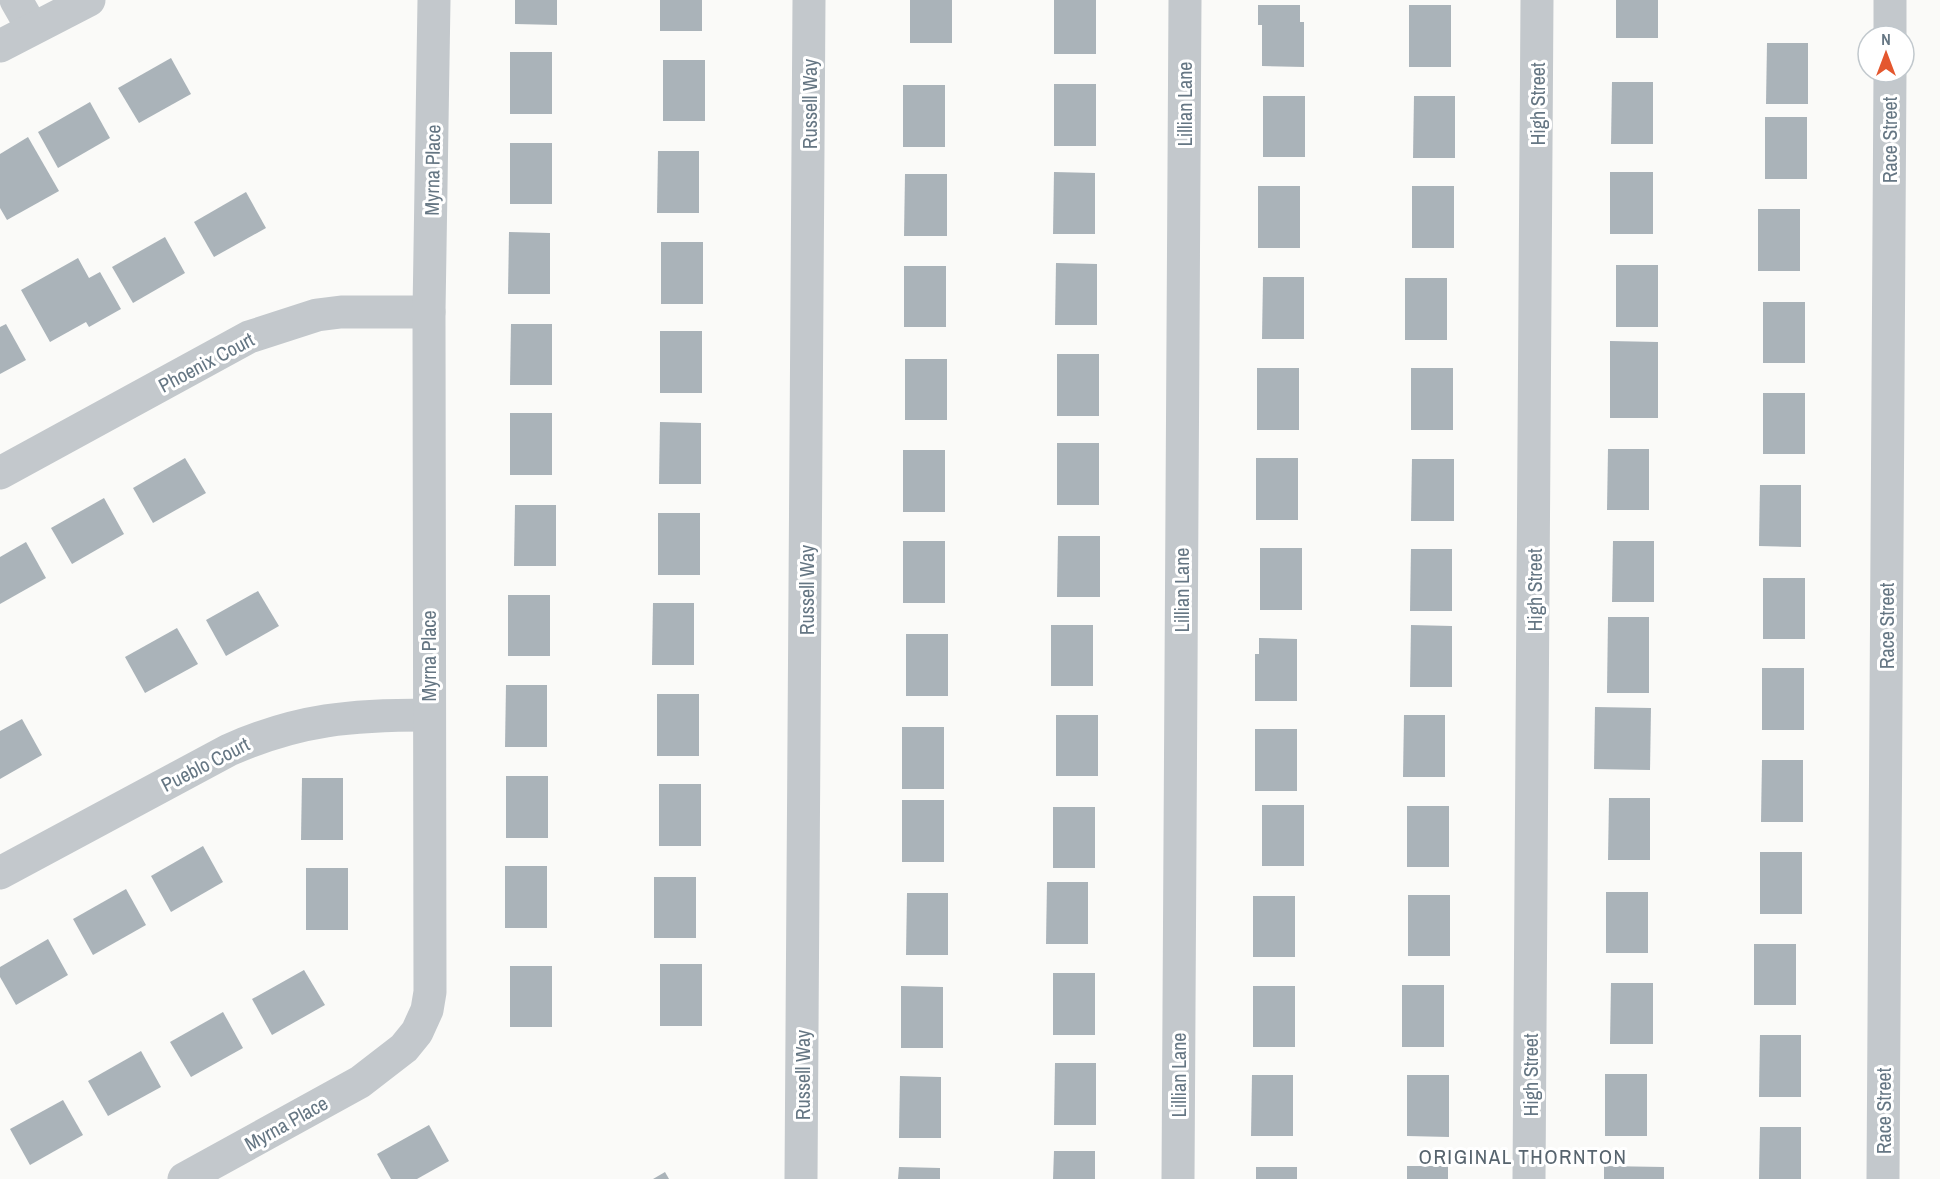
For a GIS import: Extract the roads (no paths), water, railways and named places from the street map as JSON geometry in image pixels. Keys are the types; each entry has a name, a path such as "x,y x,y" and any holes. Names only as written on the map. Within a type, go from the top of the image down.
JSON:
{"street":[{"path":"16,0 32,28"},
{"path":"0,46 89,0"},
{"name":"Myrna Place","path":"184,1179 360,1082 404,1048 417,1032 427,1010 430,992 429,312 434,0"},
{"name":"Russell Way","path":"801,1179 809,0"},
{"name":"Lillian Lane","path":"1178,1179 1185,0"},
{"name":"High Street","path":"1529,1179 1536,0"},
{"path":"1890,0 1890,24"},
{"name":"Race Street","path":"1883,1179 1890,84"},
{"name":"Phoenix Court","path":"0,473 249,337 267,330 295,320 341,312 429,312"},
{"name":"Pueblo Court","path":"0,873 229,750 264,735 318,720 369,715 428,715"}],"district":[{"name":"ORIGINAL THORNTON","path":"1523,1156"}]}
